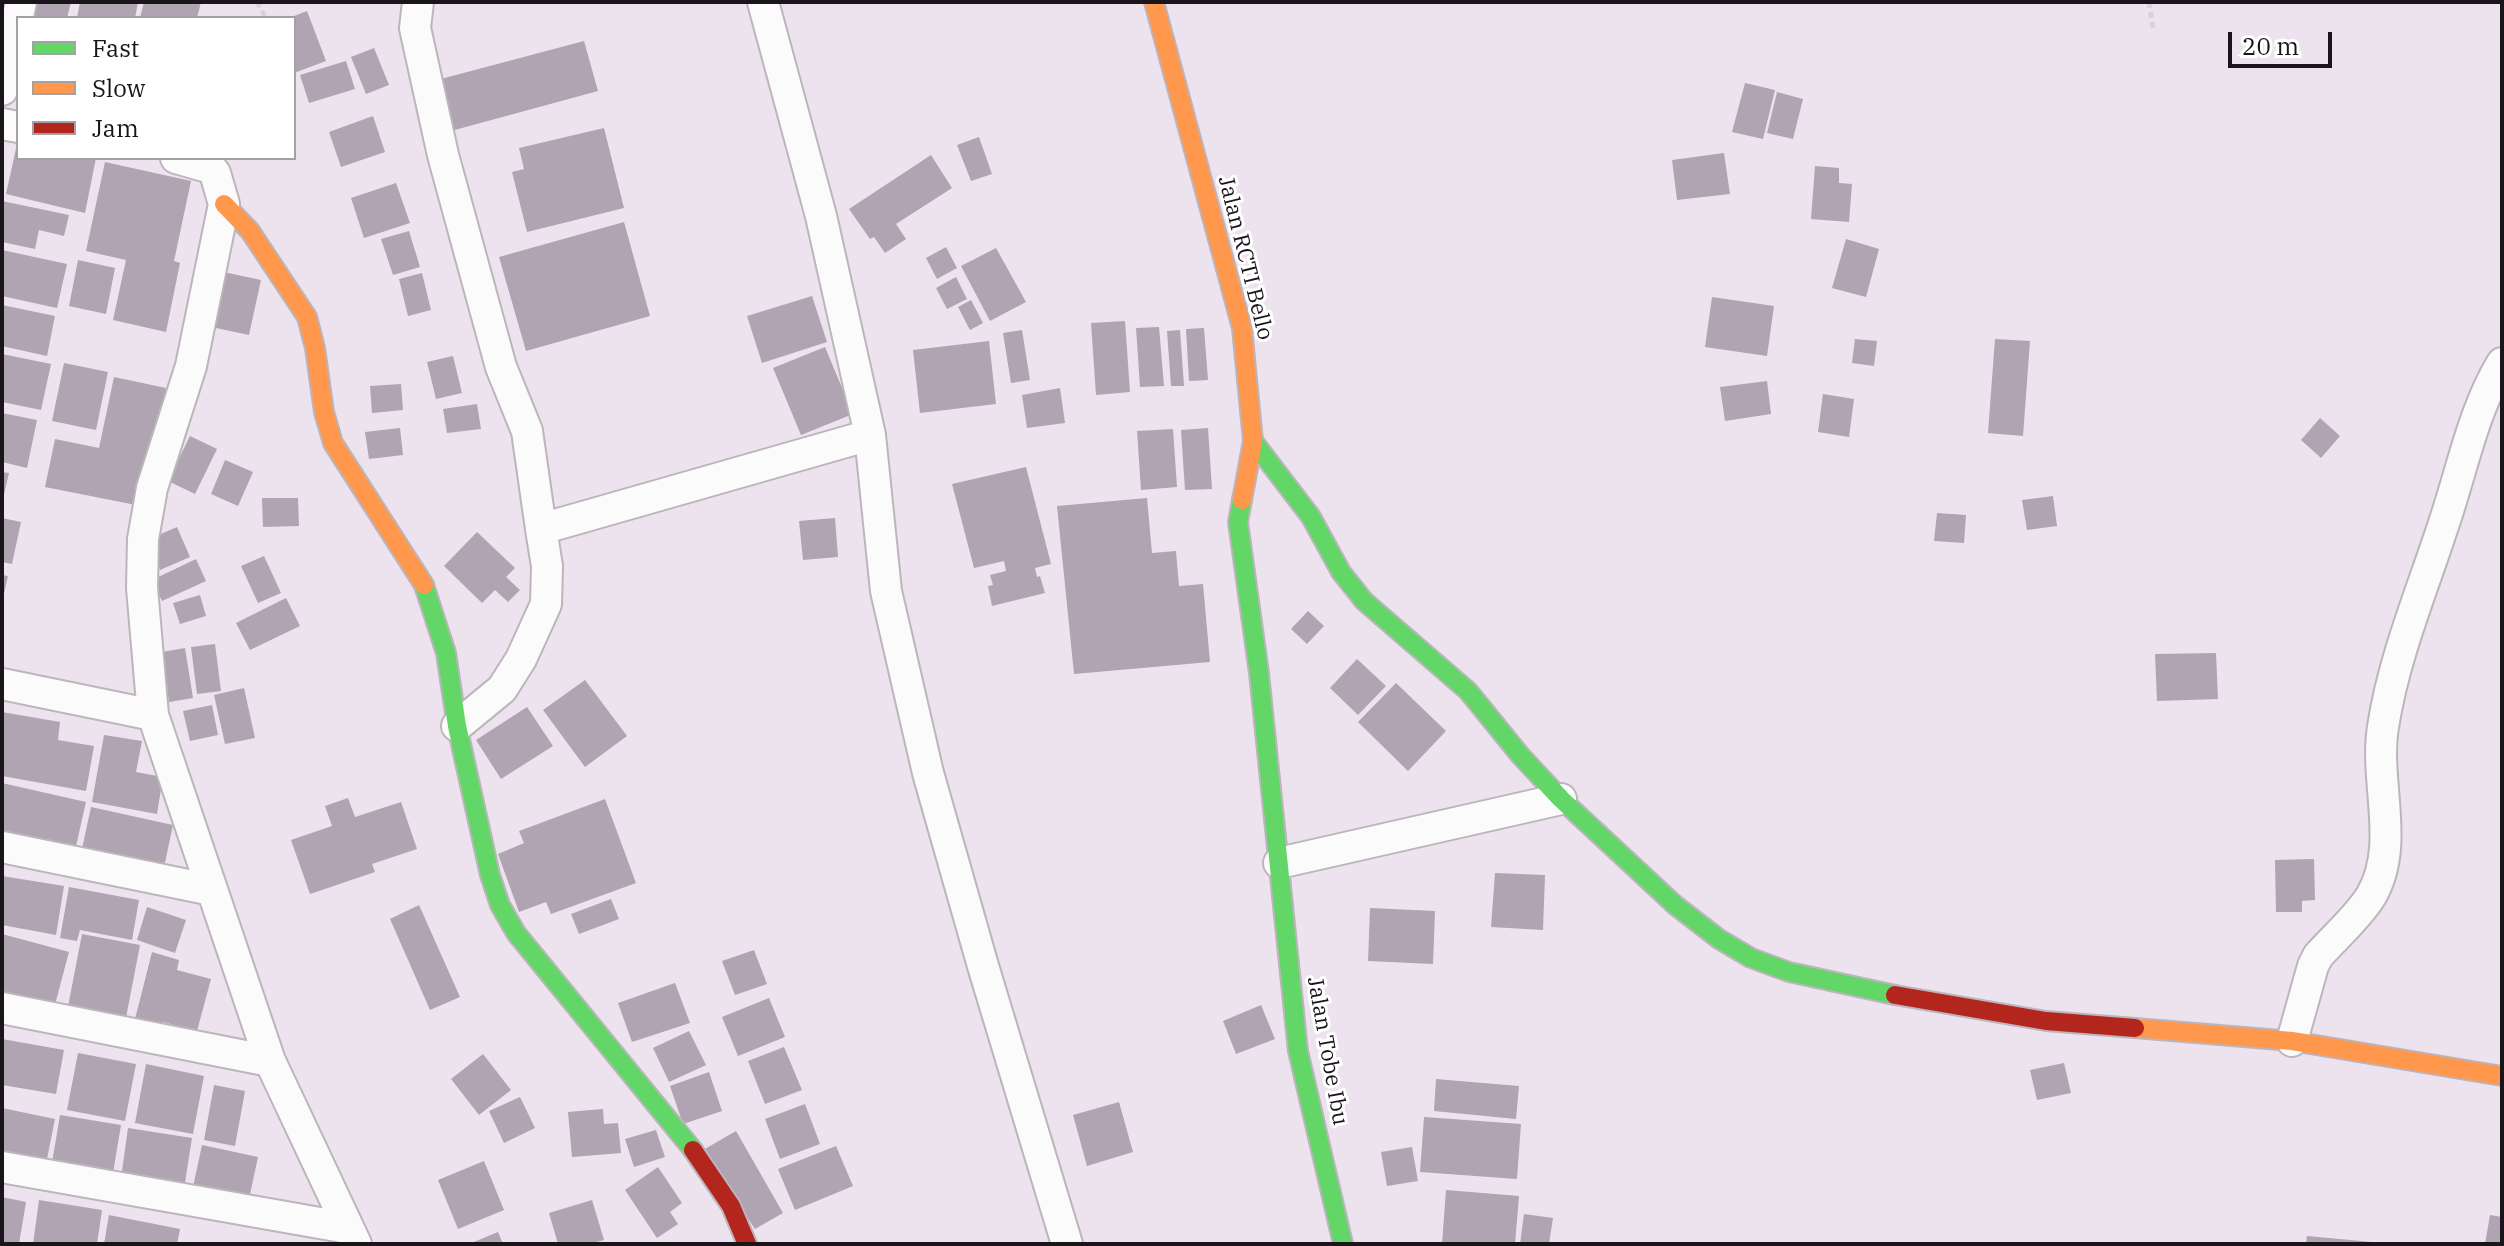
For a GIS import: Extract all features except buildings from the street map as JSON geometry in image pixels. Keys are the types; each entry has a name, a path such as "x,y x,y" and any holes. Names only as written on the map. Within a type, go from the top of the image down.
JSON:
{"street":[{"path":"418,2 415,28 443,155 501,367 527,431 547,566 546,604 521,659 502,689 457,726"},
{"path":"763,2 821,216 870,435 886,591 928,773 1067,1244"},
{"name":"Jalan RCTI Bello","path":"1154,2 1242,328 1253,441 1238,522 1259,673 1279,863"},
{"path":"2,90 16,25"},
{"path":"183,160 211,168 224,204 191,366 152,488 143,539 142,588 153,715 270,1061 352,1236"},
{"path":"224,204 250,231 307,317 313,332 326,425 347,468 416,569 428,593 446,653 457,726 490,875 500,905 516,933 702,1161 731,1206 747,1244"},
{"path":"2292,1041 2318,956 2370,896 2380,872 2386,827 2379,765 2382,729 2394,669 2471,438 2493,377 2502,363"},
{"path":"541,529 870,435"},
{"path":"1253,441 1311,517 1341,572 1364,601 1468,691 1561,799 1686,913 1719,939 1751,958 1789,972 1911,999 2046,1021 2292,1041 2502,1076"},
{"path":"2,684 153,715"},
{"path":"1279,863 1561,799"},
{"path":"2,847 212,890"},
{"name":"Jalan Tobe Ibu","path":"1279,863 1298,1051 1343,1244"},
{"path":"2,1008 270,1061"},
{"path":"2,1167 352,1236"}],"path":[{"path":"2149,2 2153,28"}],"traffic: fast":[{"path":"1253,441 1311,517 1341,572 1364,601 1468,691 1561,799 1675,905 1719,939 1751,958 1789,972 1895,995"},
{"path":"1242,500 1238,522 1259,673 1298,1051 1343,1244"},
{"path":"424,585 446,653 457,726 490,875 500,905 516,933 693,1150"}],"traffic: slow":[{"path":"1154,2 1242,328 1253,441 1242,500"},
{"path":"224,204 250,231 307,317 315,348 324,412 333,443 424,585"},
{"path":"2135,1028 2292,1041 2502,1076"}],"traffic: jam":[{"path":"1895,995 2046,1021 2135,1028"},
{"path":"693,1150 731,1206 747,1244"}]}
